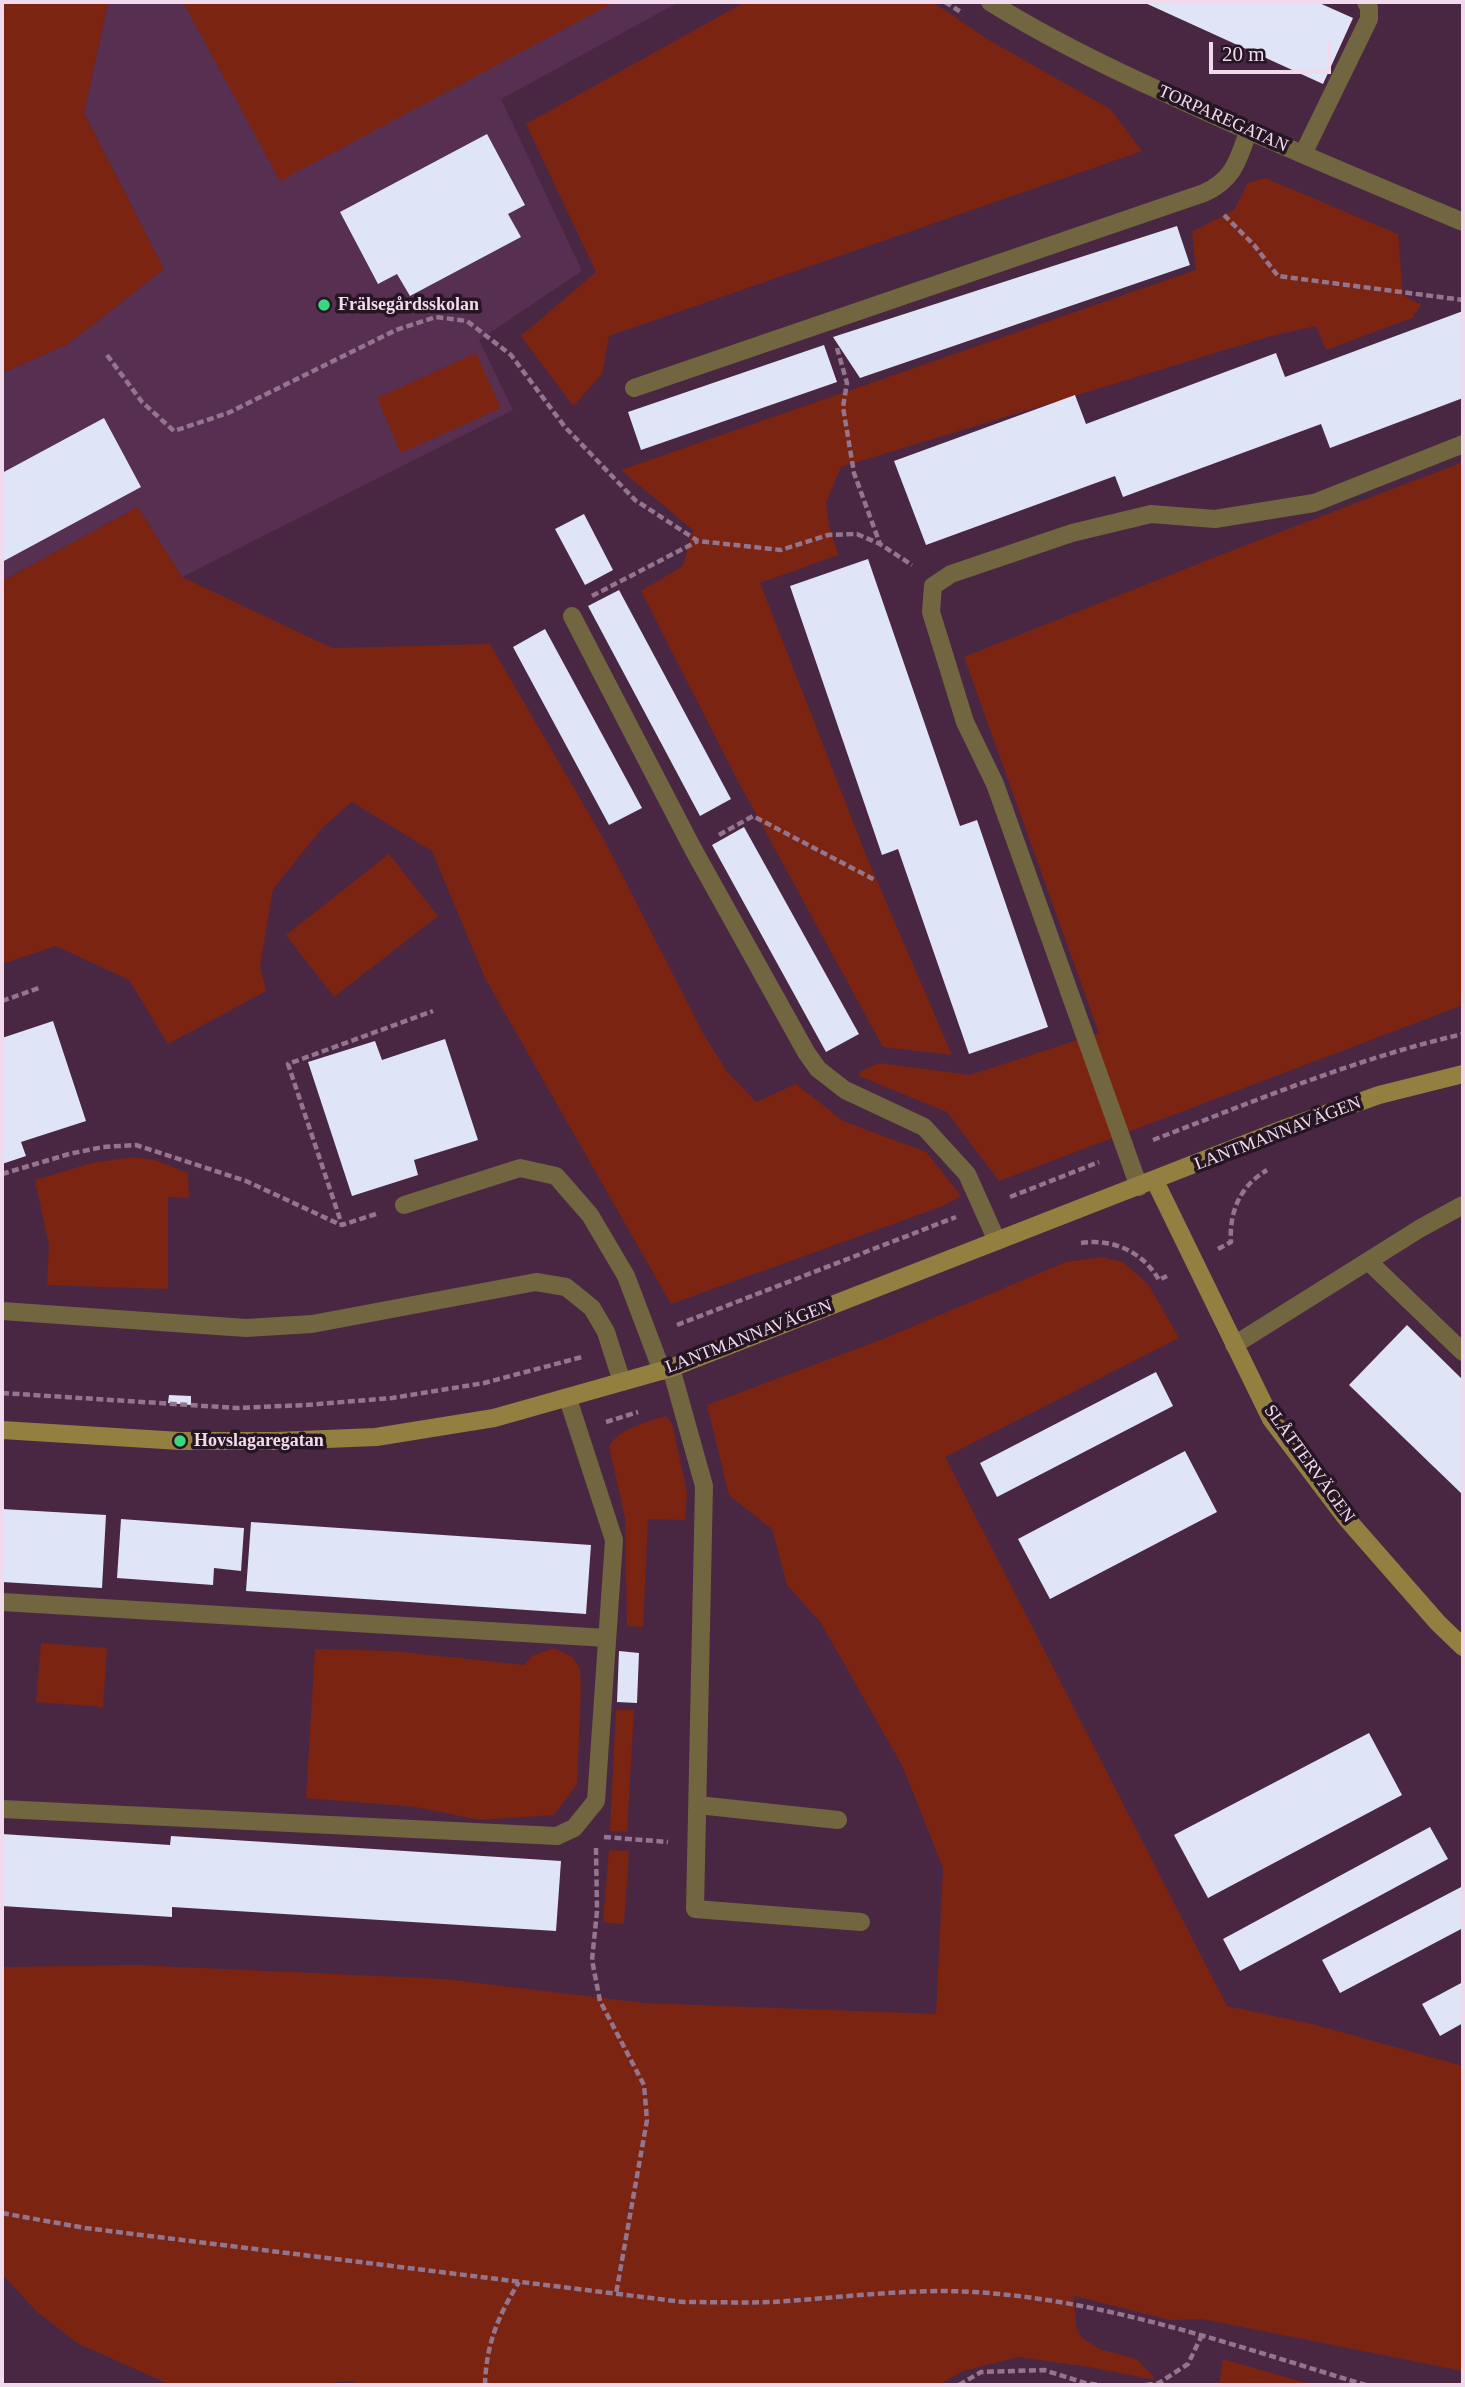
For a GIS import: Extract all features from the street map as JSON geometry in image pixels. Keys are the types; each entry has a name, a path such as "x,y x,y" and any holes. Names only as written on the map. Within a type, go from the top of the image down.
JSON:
{"street":[{"name":"TORPAREGATAN","path":"990,2 1023,23 1119,72 1248,132 1463,222"},
{"path":"1303,154 1369,19 1366,2"},
{"path":"634,388 1203,193 1221,185 1238,161 1248,132"},
{"path":"1147,1184 1126,1151 995,784 965,722 931,612 933,586 951,574 1072,533 1151,514 1215,519 1314,503 1463,444"},
{"path":"572,616 694,849 806,1052 818,1069 845,1090 924,1127 967,1174 997,1241"},
{"name":"LANTMANNAVÄGEN","path":"2,1430 180,1441 276,1441 376,1437 494,1418 666,1370 1286,1128 1356,1104 1463,1074"},
{"path":"404,1205 520,1168 556,1176 590,1215 626,1276 648,1336 666,1370 704,1486 695,1909 861,1922"},
{"name":"SLÅTTERVÄGEN","path":"1147,1184 1193,1261 1271,1419 1346,1518 1438,1623 1463,1647"},
{"path":"1234,1345 1419,1229 1463,1205"},
{"path":"1370,1262 1463,1352"},
{"path":"2,1311 246,1328 313,1324 536,1282 566,1287 592,1308 606,1332 622,1382"},
{"path":"2,1809 557,1836 574,1828 596,1801 614,1540 568,1399"},
{"path":"2,1602 607,1638"},
{"path":"698,1805 838,1820"}],"path":[{"path":"1203,193 1254,245 1278,276 1463,300"},
{"path":"107,355 142,402 174,431 228,413 396,330 436,317 467,321 511,355 565,427 635,500 698,541 781,550 828,535 857,534 880,544 911,564 933,586"},
{"path":"833,337 847,383 843,407 854,473 880,544"},
{"path":"572,616 584,600 698,541"},
{"path":"694,849 753,816 875,880"},
{"path":"2,1001 39,988"},
{"path":"342,1225 288,1064 433,1011"},
{"path":"648,1336 1336,1071 1420,1044 1463,1034"},
{"path":"2,1174 69,1154 103,1147 136,1145 246,1181 342,1225 404,1205"},
{"path":"1193,1261 1231,1242 1230,1223 1241,1193 1264,1171 1277,1167"},
{"path":"2,1393 237,1408 306,1405 392,1398 484,1383 611,1349"},
{"path":"616,2294 646,2120 644,2085 600,2001 592,1959 597,1910 596,1837 697,1844"},
{"path":"2,2213 85,2228 683,2302 771,2302 974,2292 1085,2305 1366,2385"},
{"path":"485,2385 492,2335 501,2312 519,2282"},
{"path":"1146,2385 1159,2383 1188,2364 1201,2337"},
{"path":"959,2385 981,2372 1044,2370 1085,2383 1101,2385"}],"shaded area":[{"path":"2,2 108,2 84,113 164,269 68,344 2,373"},
{"name":"Frälsegårdsskolan","path":"108,2 679,2 501,99 582,271 479,340 513,410 182,577 138,507 2,581 2,373 68,344 164,269 84,113"},
{"path":"183,2 610,2 611,4 280,181"},
{"path":"745,2 933,2 987,39 1110,109 1142,151 609,336 602,374 573,406 521,336 596,272 526,124"},
{"path":"1265,178 1398,234 1403,295 1421,305 1412,318 1326,350 1316,326 1271,336 841,467 826,503 838,555 760,583 866,855 952,1055 883,1047 739,783 641,591 683,566 693,530 621,470 1196,270 1192,232 1234,210 1248,183"},
{"path":"476,353 501,408 401,453 377,398"},
{"path":"1463,462 1463,1005 999,1181 947,1112 859,1076 861,1071 879,1063 970,1075 1099,1033 964,657"},
{"path":"138,507 182,577 332,648 490,644 603,838 703,1033 727,1072 756,1102 796,1084 843,1121 926,1152 961,1196 943,1206 671,1304 485,978 432,851 352,802 322,828 273,889 260,966 266,991 168,1044 129,980 56,946 2,964 2,581"},
{"path":"389,854 438,916 334,997 286,935"},
{"path":"133,1157 155,1160 188,1173 189,1198 168,1197 168,1289 47,1285 49,1245 35,1180 92,1163"},
{"path":"1102,1257 1123,1262 1148,1284 1179,1338 945,1457 1227,2006 1312,2024 1463,2066 1463,2371 1202,2319 1170,2320 1074,2296 1076,2326 1081,2337 1099,2349 1137,2359 1156,2380 1018,2357 963,2371 938,2385 364,2385 349,2381 315,2385 171,2385 79,2344 37,2312 2,2274 2,1967 135,1965 445,1979 644,2003 936,2014 943,1868 903,1767 821,1623 787,1585 772,1529 729,1495 707,1405 883,1339 1066,1262"},
{"path":"666,1416 672,1423 687,1493 685,1520 648,1519 643,1627 627,1626 625,1518 609,1446 627,1430"},
{"path":"41,1643 107,1648 103,1707 36,1702"},
{"path":"554,1648 572,1657 580,1669 581,1688 577,1784 554,1815 480,1820 416,1807 306,1798 315,1649 393,1651 524,1665 532,1656"},
{"path":"616,1710 634,1710 627,1832 610,1831"},
{"path":"609,1850 629,1851 624,1924 603,1922"},
{"path":"1223,2359 1313,2385 1219,2385"}],"building":[{"path":"1143,2 1317,2 1353,18 1323,84"},
{"path":"487,134 525,205 508,214 521,237 410,296 397,274 378,284 340,212"},
{"path":"1177,226 1190,265 860,378 833,337"},
{"path":"1463,311 1463,398 1330,448 1321,424 1123,497 1115,476 926,545 894,461 1075,395 1086,424 1276,353 1285,377"},
{"path":"824,345 837,382 641,450 628,412"},
{"path":"104,418 141,487 2,562 2,473"},
{"path":"584,514 613,570 585,585 555,529"},
{"path":"868,559 960,826 977,820 1048,1027 969,1054 898,849 882,855 790,586"},
{"path":"619,590 731,799 700,816 588,606"},
{"path":"545,629 642,808 609,825 513,647"},
{"path":"744,827 859,1034 826,1052 712,845"},
{"path":"53,1021 86,1121 21,1142 26,1156 2,1164 2,1038"},
{"path":"445,1039 478,1140 414,1160 418,1175 352,1196 308,1062 375,1041 382,1060"},
{"path":"1407,1325 1463,1380 1463,1495 1349,1385"},
{"path":"1156,1372 1173,1406 997,1497 980,1463"},
{"path":"169,1395 191,1396 191,1405 168,1403"},
{"path":"1185,1451 1217,1512 1050,1599 1018,1539"},
{"path":"2,1509 106,1515 102,1588 2,1582"},
{"path":"121,1519 244,1528 241,1571 214,1568 213,1585 117,1578"},
{"path":"251,1522 591,1545 586,1614 246,1591"},
{"path":"619,1651 639,1653 637,1703 617,1702"},
{"path":"1369,1733 1402,1795 1208,1898 1174,1835"},
{"path":"1430,1827 1448,1859 1240,1971 1223,1939"},
{"path":"2,1834 170,1845 171,1836 561,1861 556,1931 172,1907 172,1917 2,1906"},
{"path":"1463,1886 1463,1928 1340,1993 1322,1960"},
{"path":"1463,1982 1463,2023 1440,2036 1422,2004"}],"place":[{"name":"Frälsegårdsskolan","path":"324,305"},
{"name":"Hovslagaregatan","path":"180,1441"}]}
